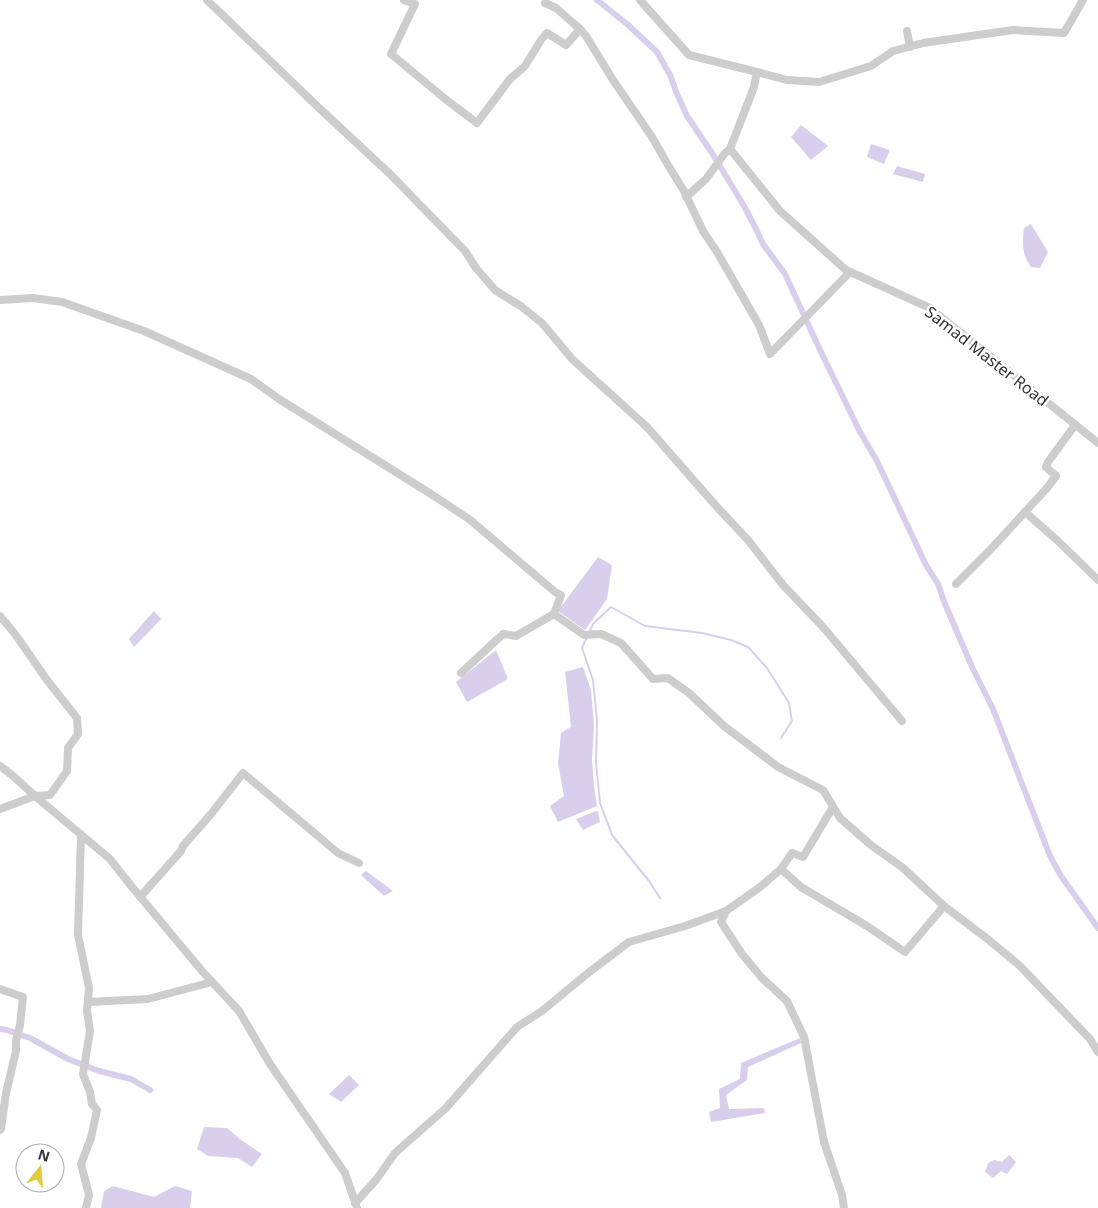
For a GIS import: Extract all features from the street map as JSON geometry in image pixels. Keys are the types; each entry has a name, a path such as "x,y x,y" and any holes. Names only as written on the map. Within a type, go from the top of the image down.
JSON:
{"street":[{"path":"207,0 390,174 465,251 476,268 495,290 522,307 542,323 572,359 647,427 748,540 783,585 823,627 902,721"},
{"path":"404,0 415,4 391,54 477,123 510,79 525,66 547,33 566,45 580,29"},
{"path":"640,0 689,56 786,80 819,82 870,66 893,51 923,43 1013,30 1064,33 1083,0"},
{"path":"544,1 556,8 586,36 652,137 703,231 759,325 770,354 850,272"},
{"path":"907,31 910,47"},
{"path":"686,197 706,179 728,151 754,87 757,72"},
{"name":"Samad Master Road","path":"728,151 780,211 846,270 930,308 1098,443"},
{"path":"0,300 32,298 62,302 144,331 251,379 279,399 469,519 556,592 561,594 554,614 516,636 503,634 461,673"},
{"path":"956,584 991,549 1056,476 1046,467 1075,425"},
{"path":"1025,512 1098,580"},
{"path":"554,614 584,634 600,634 620,643 653,679 668,678 689,694 724,726 778,767 823,790 840,818 872,846 902,868 944,906 1019,965 1090,1039 1098,1052"},
{"path":"0,616 77,718 78,734 68,748 67,771 50,795 35,796 0,809"},
{"path":"0,766 110,859 212,982 239,1011 270,1064 345,1173 356,1205"},
{"path":"140,897 181,851 183,846 243,772 338,853 360,863"},
{"path":"356,1205 395,1153 446,1108 517,1027 542,1011 629,942 685,926 726,911 760,887 781,869 792,853 803,857 834,807"},
{"path":"81,835 78,935 89,988 87,1011 90,1031 83,1074 90,1092 92,1104 97,1110 91,1138 81,1164 90,1195 86,1208"},
{"path":"781,869 801,886 867,926 905,952 944,906"},
{"path":"726,911 721,922 742,954 762,978 788,1001 804,1037 824,1142 842,1195 844,1208"},
{"path":"88,1002 148,999 212,982"},
{"path":"0,989 24,997 16,1040 16,1051 0,1130"}],"shaded area":[{"path":"801,125 828,146 811,160 791,137"},
{"path":"871,144 890,150 884,164 867,157"},
{"path":"897,166 925,174 923,182 893,174"},
{"path":"1031,224 1048,252 1040,268 1031,267 1024,253 1024,228"},
{"path":"598,557 612,565 607,599 585,630 558,611"},
{"path":"154,611 161,619 134,647 129,639"},
{"path":"496,650 508,679 467,702 456,682"},
{"path":"583,667 591,690 594,726 592,760 597,806 558,822 550,806 564,796 558,763 561,733 571,727 565,672"},
{"path":"598,811 600,822 583,830 576,819"},
{"path":"366,871 393,891 384,896 361,875"},
{"path":"800,1038 801,1043 748,1067 747,1080 726,1095 729,1109 764,1108 765,1113 711,1122 709,1112 720,1108 719,1089 740,1079 741,1063"},
{"path":"349,1075 359,1085 341,1102 329,1094"},
{"path":"204,1127 227,1128 262,1154 252,1167 238,1158 208,1156 197,1149"},
{"path":"1009,1155 1016,1162 1007,1174 1001,1171 993,1178 985,1172 988,1163 994,1160 1002,1162"},
{"path":"113,1186 154,1197 175,1186 192,1191 190,1208 101,1208 104,1191"}],"waterway":[{"path":"597,0 627,24 657,52 670,75 687,116 744,206 763,244 785,274 860,432 877,461 926,565 938,584 972,667 993,709 1050,856 1061,876 1098,928"},
{"path":"589,633 593,624 611,607 645,626 702,633 731,640 748,647 767,668 789,703 792,721 781,738"},
{"path":"587,637 582,648 593,680 597,721 596,763 600,803 612,835 649,881 660,898"},
{"path":"0,1029 30,1038 68,1059 99,1071 131,1079 150,1090"}]}
